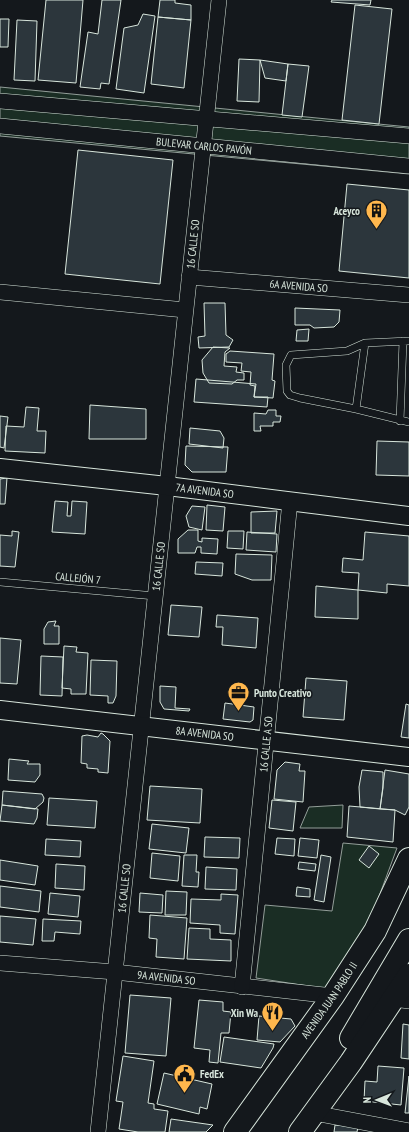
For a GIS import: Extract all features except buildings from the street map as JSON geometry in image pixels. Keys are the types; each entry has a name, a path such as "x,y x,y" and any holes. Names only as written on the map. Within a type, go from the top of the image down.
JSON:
{"highway":[{"name":"AVENIDA JUAN PABLO II","path":"235,1132 333,996 375,931 409,859"},
{"path":"327,1094 338,1062 409,940"},
{"path":"300,1132 327,1094 401,1000 409,976"}],"street":[{"name":"16 CALLE SO","path":"98,1132 219,0"},
{"path":"0,100 409,136"},
{"name":"BULEVAR CARLOS PAVÓN","path":"0,126 409,166"},
{"name":"6A AVENIDA SO","path":"189,277 409,294"},
{"path":"0,292 185,310"},
{"name":"7A AVENIDA SO","path":"0,468 167,486 409,516"},
{"name":"16 CALLE A SO","path":"242,987 290,501"},
{"name":"8A AVENIDA SO","path":"0,710 409,757"},
{"name":"9A AVENIDA SO","path":"0,963 115,972 333,996"},
{"path":"314,1113 409,1131"}],"lane":[{"path":"400,421 406,341 365,343 347,352 291,355 286,365 287,391 290,395 356,408 400,421 409,422"},
{"path":"356,408 365,343"},
{"name":"CALLEJÓN 7","path":"0,582 155,596"}],"green space":[{"path":"0,87 409,127 409,174 0,136"},
{"path":"343,805 342,828 300,828 309,807"},
{"path":"343,843 397,848 371,918 328,989 256,978 265,905 332,911"}],"place":[{"name":"Aceyco","path":"376,230"},
{"name":"Punto Creativo","path":"239,712"},
{"name":"Xin Wa","path":"273,1032"},
{"name":"FedEx","path":"185,1094"}]}
